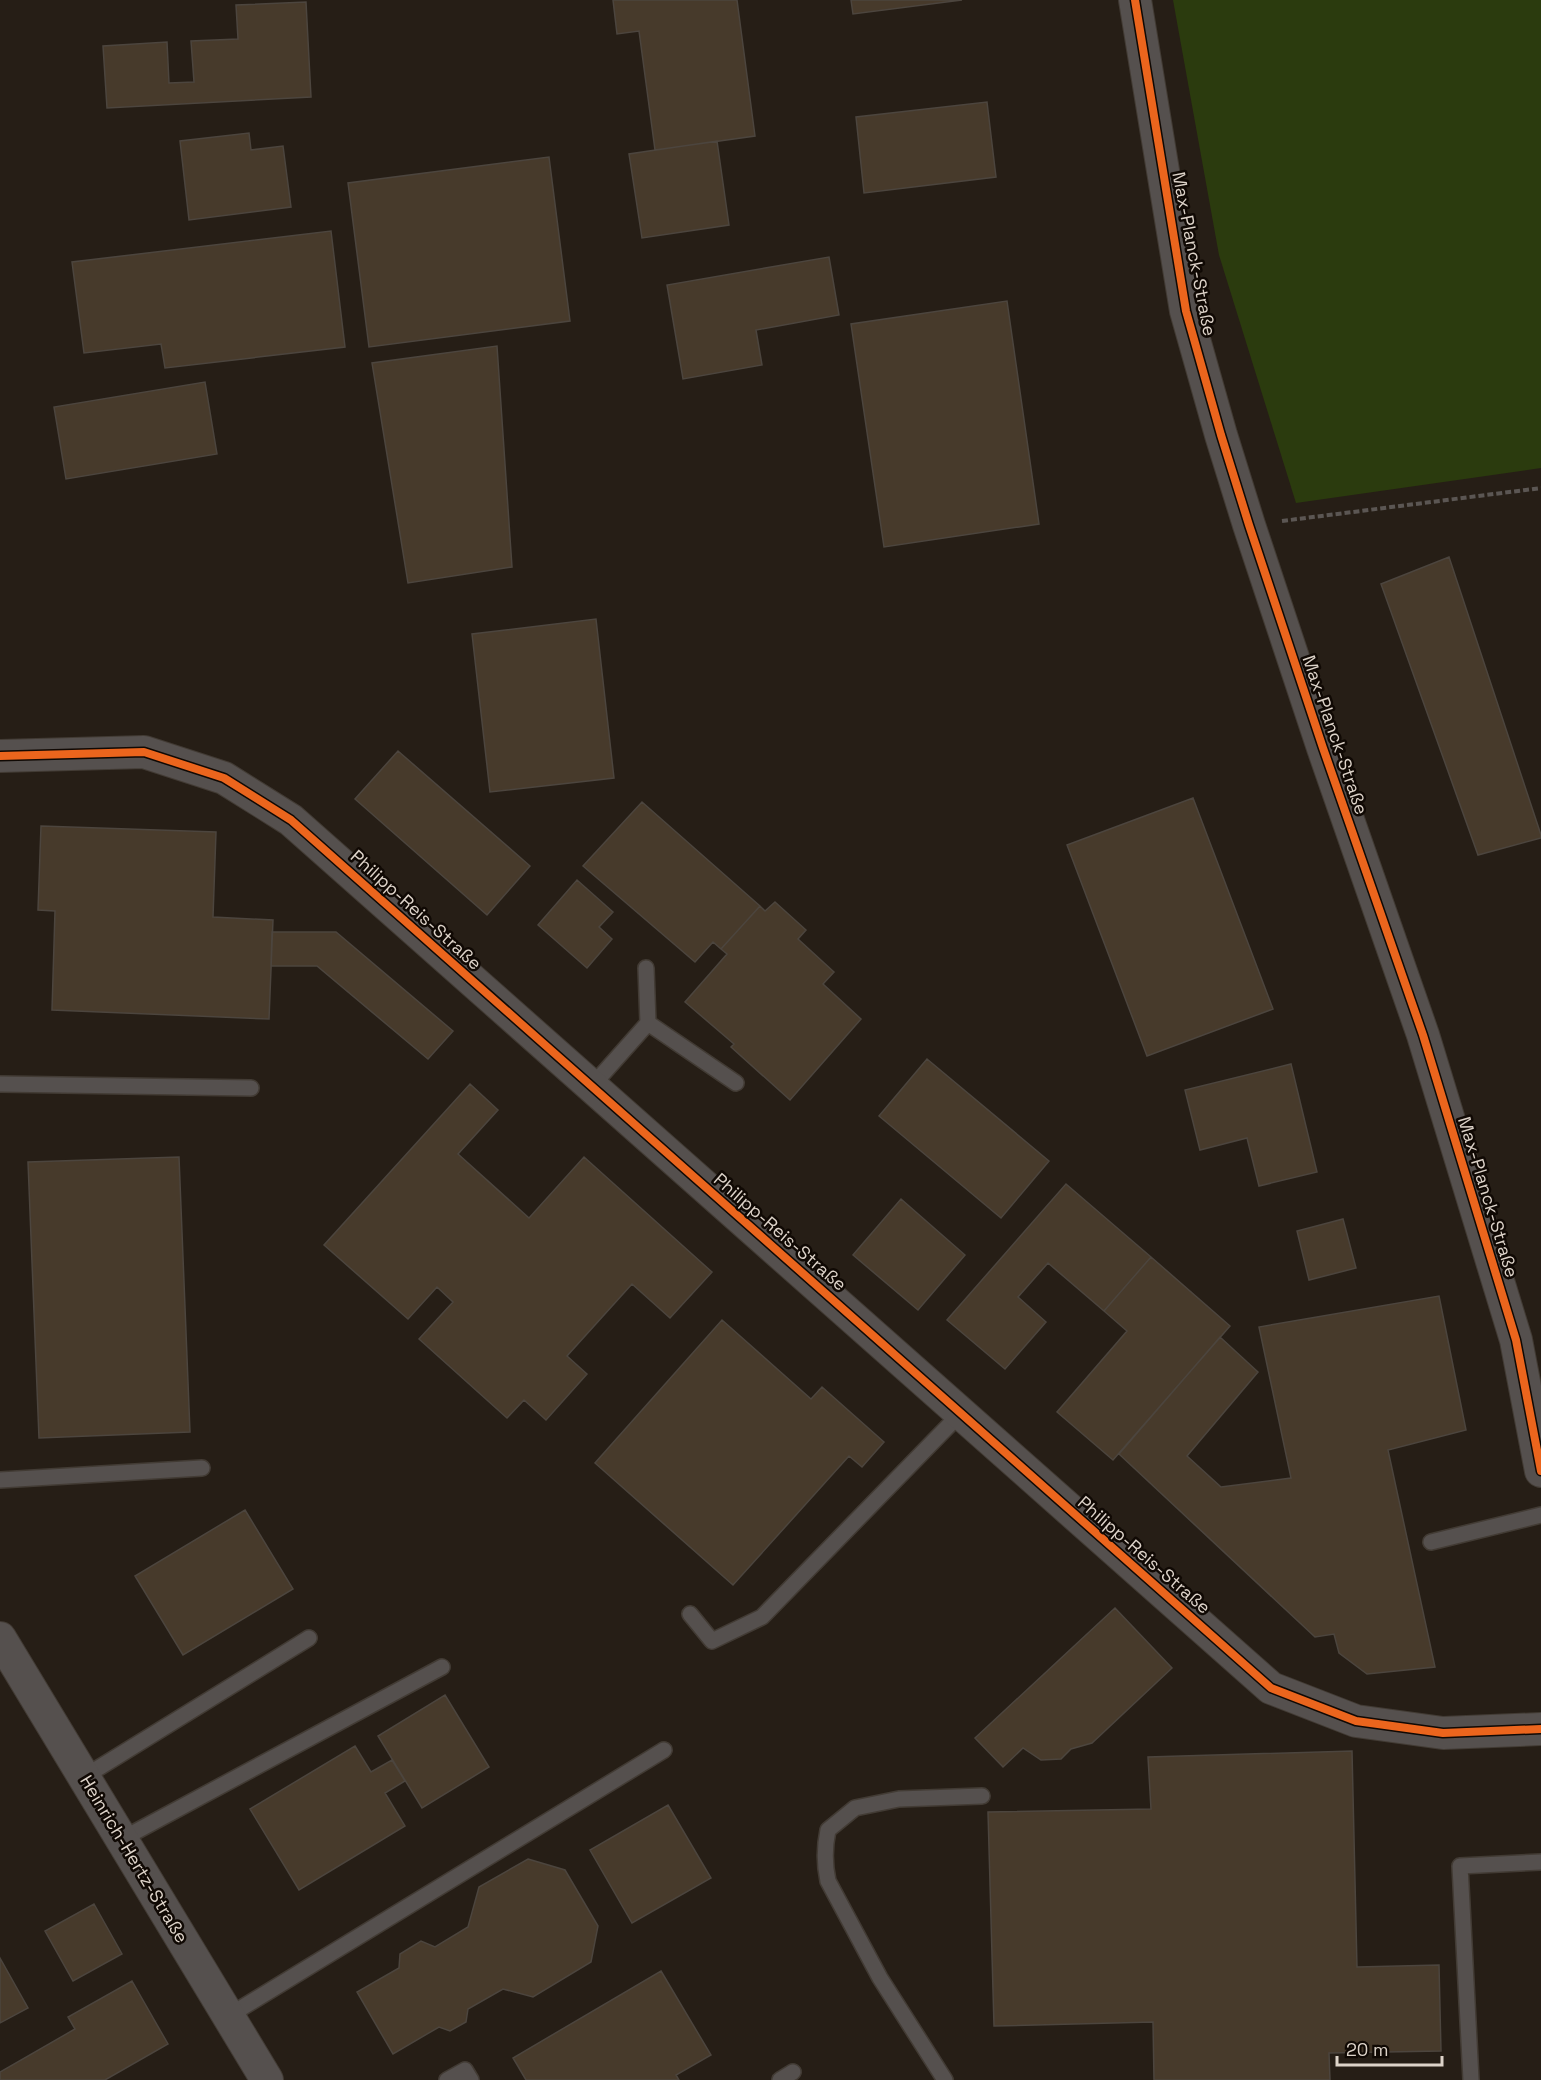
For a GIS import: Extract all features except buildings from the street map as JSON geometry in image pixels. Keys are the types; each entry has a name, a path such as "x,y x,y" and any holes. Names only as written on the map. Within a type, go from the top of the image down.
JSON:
{"street":[{"name":"Max-Planck-Straße","path":"1134,0 1186,311 1249,525 1323,748 1423,1035 1516,1340 1541,1471"},
{"name":"Philipp-Reis-Straße","path":"0,756 144,752 224,778 291,820 1271,1688 1356,1721 1443,1733 1541,1729"},
{"name":"Heinrich-Hertz-Straße","path":"0,1638 230,2015 267,2080"}],"lane":[{"path":"592,1086 648,1023 646,968"},
{"path":"648,1023 736,1083"},
{"path":"0,1084 251,1088"},
{"path":"690,1614 712,1641 762,1617 961,1413"},
{"path":"0,1480 202,1468"},
{"path":"1431,1542 1541,1515"},
{"path":"84,1778 309,1638"},
{"path":"122,1839 442,1667"},
{"path":"230,2015 664,1750"},
{"path":"945,2080 880,1978 828,1881 824,1850 828,1830 855,1808 899,1799 982,1796"},
{"path":"1471,2080 1460,1866 1541,1862"},
{"path":"447,2080 465,2070 471,2080"}],"path":[{"path":"1249,525 1541,488"}],"green space":[{"path":"1173,0 1541,0 1541,468 1296,503 1219,255"}],"cycle path":[{"path":"1135,0 1186,311 1249,525 1323,748 1423,1035 1516,1340 1541,1471"},
{"path":"0,756 144,752 224,778 291,820 1271,1688 1356,1721 1443,1733 1541,1729"}]}
